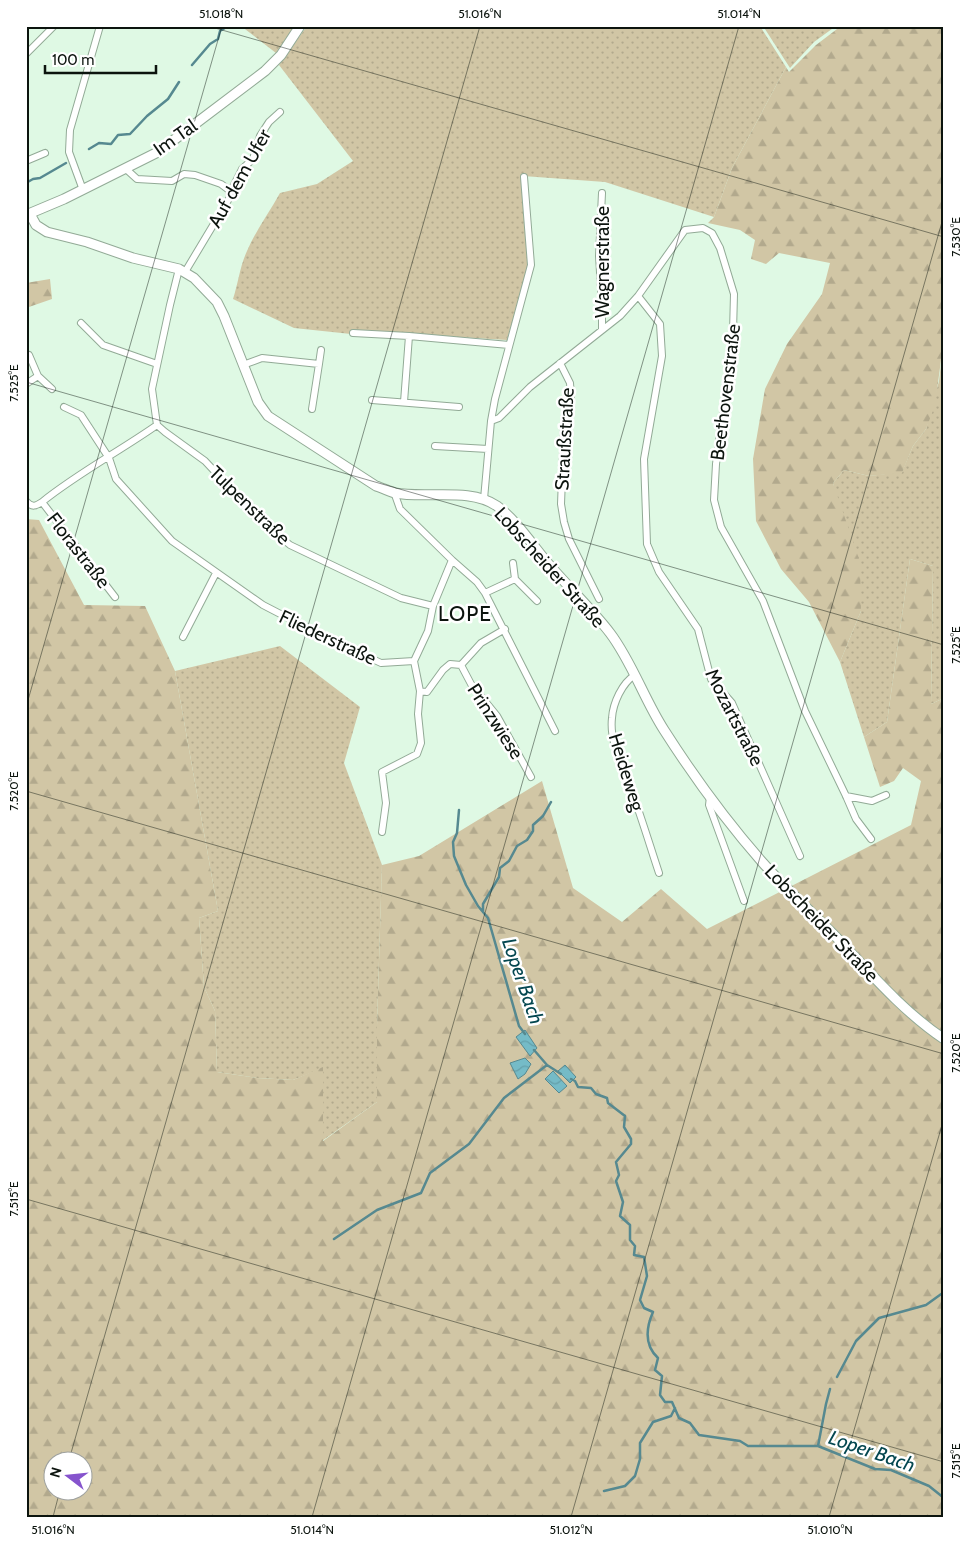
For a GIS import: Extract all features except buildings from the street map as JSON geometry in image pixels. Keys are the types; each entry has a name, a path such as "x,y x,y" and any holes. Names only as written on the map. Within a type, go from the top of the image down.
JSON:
{"street":[{"path":"26,54 54,26"},
{"path":"83,190 69,152 70,130 100,26"},
{"name":"Im Tal","path":"28,215 158,152 265,70 280,55 300,26"},
{"name":"Auf dem Ufer","path":"182,271 230,197 229,190 232,189 242,169 253,159 260,136 269,122 280,112"},
{"path":"26,161 45,153"},
{"path":"126,169 137,178 172,181 184,174 195,175 221,184 229,190"},
{"path":"484,499 491,421 531,265 524,177"},
{"name":"Wagnerstraße","path":"602,194 599,256 602,330"},
{"name":"Lobscheider Straße","path":"28,215 36,226 47,232 182,271 194,278 217,302 258,402 268,416 376,486 394,492 470,496 484,499 496,505 509,517 610,633 635,675 651,708 710,798 768,868 868,971 927,1028 944,1040"},
{"name":"Beethovenstraße","path":"491,421 499,418 530,387 620,316 638,296 685,230 703,228 712,233 720,248 734,294 735,316 732,370 716,464 714,500 716,509 721,527 763,601 805,711 856,819 871,839"},
{"path":"157,425 152,389 170,305 182,271"},
{"name":"Mozartstraße","path":"638,296 660,324 662,356 644,459 647,544 658,572 698,629 711,679 732,703 800,856"},
{"path":"81,323 104,345 157,364"},
{"path":"353,333 509,345"},
{"path":"404,402 409,336"},
{"path":"312,409 321,350"},
{"path":"29,355 38,376 52,389"},
{"path":"243,365 262,358 319,364"},
{"name":"Straußstraße","path":"560,363 570,383 571,397 564,427 561,504 569,539 599,599"},
{"path":"26,384 38,376"},
{"path":"372,400 459,407"},
{"path":"64,407 81,415 108,458"},
{"name":"Florastraße","path":"26,501 31,506 36,506 58,489 157,425"},
{"name":"Tulpenstraße","path":"157,425 205,461 263,523 290,545 346,570 401,598 433,606"},
{"path":"435,446 488,449"},
{"name":"Fliederstraße","path":"108,458 116,480 172,541 263,606 381,663 414,661"},
{"path":"394,492 400,508 477,582 485,593 505,629 554,730"},
{"name":"Florastraße","path":"42,502 115,597"},
{"path":"382,832 386,803 382,772 417,754 421,743 418,714 420,691 414,661 428,631 433,606 452,560"},
{"path":"513,563 515,579 537,601"},
{"path":"182,637 216,573"},
{"path":"485,593 515,579"},
{"path":"420,691 427,692 442,670 450,664 461,665 481,643 505,629"},
{"name":"Prinzwiese","path":"461,665 471,684 497,716 531,777"},
{"name":"Heideweg","path":"635,675 626,681 618,698 612,718 613,742 659,873"},
{"path":"846,796 872,801 886,795"},
{"name":"Lobscheider Straße","path":"710,798 709,805 744,901"}],"green space":[{"path":"241,26 295,26 276,53"},
{"path":"307,26 760,26 786,67 732,168 714,217 605,182 523,176 529,265 507,340 410,334 351,334 294,328 233,299 247,251 280,193 317,184 353,161 279,65"},
{"path":"763,26 836,26 814,42 790,68"},
{"path":"841,26 944,26 944,338 935,405 926,429 913,446 902,473 869,476 844,470 833,483 860,562 861,611 840,662 809,602 781,569 756,521 753,459 765,389 787,344 822,294 830,263 779,253 766,264 751,259 755,240 740,230 708,223 714,217 732,168 786,67 789,72 816,45"},
{"path":"50,279 52,299 26,308 26,283"},
{"path":"944,338 944,698 931,704 933,566 910,559 887,722 864,737 840,662 861,611 833,483 844,470 869,476 902,472 913,446 926,429 939,381"},
{"path":"26,519 39,520 84,605 145,606 175,671 218,911 199,918 204,987 215,1011 217,1072 257,1078 293,1080 323,1067 323,1141 377,1102 377,1025 382,865 419,856 542,781 573,888 622,922 661,889 707,929 911,825 921,781 903,768 894,781 880,787 864,737 887,722 910,559 933,566 931,704 944,698 944,1517 26,1517"},
{"path":"280,646 360,707 344,763 382,865 377,1025 377,1102 322,1141 323,1068 293,1080 257,1078 217,1072 215,1011 204,987 199,918 218,911 175,671"}],"water":[{"path":"525,1030 537,1048 530,1056 516,1037"},
{"path":"525,1058 531,1064 525,1074 518,1079 510,1063"},
{"path":"565,1065 576,1077 570,1083 558,1071"},
{"path":"553,1071 567,1086 559,1093 545,1079"}],"waterway":[{"path":"192,65 210,44 218,39 220,31 228,26"},
{"path":"89,149 99,143 111,144 118,135 130,134 147,116 168,99 179,82"},
{"path":"26,183 40,178 66,163"},
{"path":"483,911 483,904 499,877 500,868 509,861 517,846 527,840 533,831 533,825 543,816 551,802"},
{"name":"Loper Bach","path":"459,810 457,833 453,842 454,856 466,885 478,906 488,918 519,1026 525,1034"},
{"name":"Loper Bach","path":"534,1050 547,1065 561,1074"},
{"path":"334,1239 377,1210 421,1193 430,1173 469,1144 504,1098 547,1065"},
{"name":"Loper Bach","path":"571,1079 575,1081 578,1087 591,1088 596,1094 607,1098 608,1103 625,1116 624,1127 631,1139 631,1144 616,1162 619,1175 616,1181 623,1202 620,1216 630,1225 630,1240 635,1246 634,1255 644,1257 647,1276 640,1300 644,1308 653,1312 649,1324 648,1342 653,1353 658,1358 655,1370 662,1376 660,1395 665,1402 672,1402 679,1418 690,1423 699,1435 740,1441 748,1446 818,1446 875,1469 891,1470 929,1486 944,1498"},
{"path":"837,1377 856,1341 879,1318 926,1305 944,1292"},
{"path":"818,1446 830,1389"},
{"path":"604,1491 625,1486 635,1476 640,1459 640,1443 653,1422 671,1416 675,1408"}],"district":[{"name":"LOPE","path":"465,614"}]}
